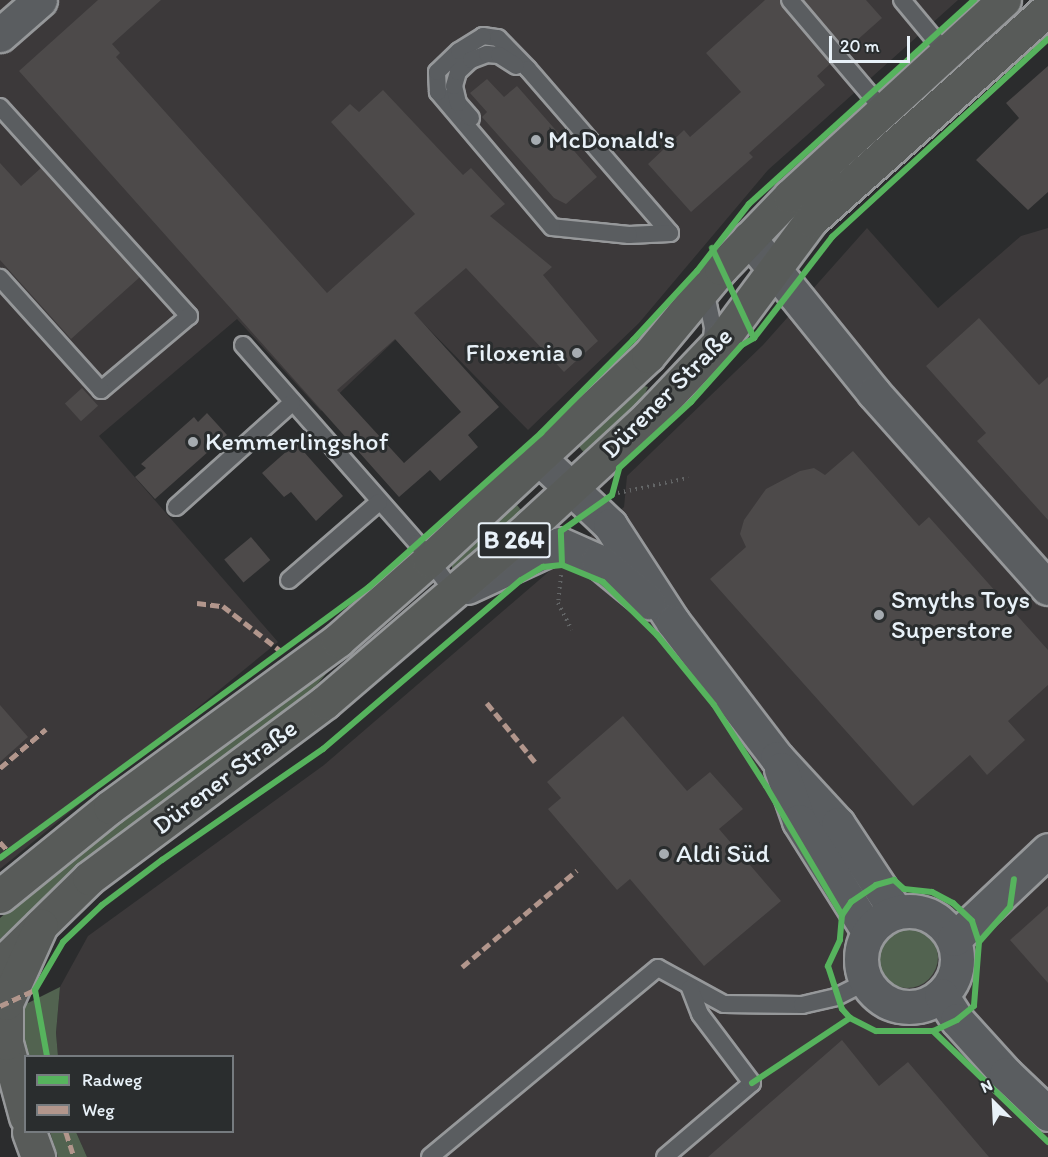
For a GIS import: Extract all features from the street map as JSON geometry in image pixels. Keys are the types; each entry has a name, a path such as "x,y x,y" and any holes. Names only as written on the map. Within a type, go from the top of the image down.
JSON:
{"main road":[{"name":"Dürener Straße","path":"0,896 110,807 338,640 429,560 648,356 748,238 1004,0"},
{"name":"Dürener Straße","path":"0,965 89,878 325,702 455,594 572,487 710,353 775,272 811,220 1048,9"},
{"path":"24,1110 6,1043 6,1003 40,925"},
{"path":"0,1100 24,1128"}],"street":[{"path":"0,35 40,0"},
{"path":"748,238 874,393 1048,588"},
{"path":"539,458 610,525 673,622 777,758 838,824 896,912"},
{"path":"455,594 560,544 598,561 673,622"},
{"path":"777,758 799,821 869,932"},
{"path":"954,939 1048,850"},
{"path":"916,911 936,918 954,939 956,969 941,995 914,1007 886,1002 866,982 861,956 869,932 896,912 916,911"},
{"path":"941,995 999,1067 1048,1114"}],"lane":[{"path":"790,0 884,111"},
{"path":"902,0 947,54"},
{"path":"483,36 498,38 528,69 670,233 552,228 442,101 436,84 437,72 459,51 483,36"},
{"path":"0,107 189,316 101,390 0,278"},
{"path":"705,290 713,328 710,353"},
{"path":"243,345 429,560 455,594"},
{"path":"176,507 292,403"},
{"path":"289,580 379,502"},
{"path":"430,1157 658,968 690,988 724,1004 802,1005 836,997 866,982"},
{"path":"665,1157 752,1083 700,1014 690,988"}],"path":[{"path":"612,495 688,478"},
{"path":"562,566 558,603 572,630"}],"shaded area":[{"path":"0,0 958,0 768,170 639,323 528,430 418,318 321,411 237,319 99,436 278,642 0,869"},
{"path":"867,228 938,308 1021,236 1048,228 1048,1157 87,1157 76,1133 234,1133 234,1055 58,1055 56,1033 60,987 88,936 324,765 624,507 627,476 763,345"}],"green space":[{"path":"641,385 648,387 638,409 586,455 576,443"},
{"path":"517,505 522,511 452,571 452,553 498,514"},
{"path":"336,657 338,660 307,696 68,874 0,939 0,918 60,866 237,736"},
{"path":"907,926 924,931 929,935 933,940 938,957 933,974 929,979 924,983 907,988 890,983 885,979 881,974 876,957 881,940 885,935 890,931"},
{"path":"60,987 56,1033 58,1055 26,1055 20,1033 22,1006"},
{"path":"50,1133 76,1133 87,1157 58,1157"}],"building":[{"path":"98,0 161,0 112,44 120,53 116,57 327,293 415,214 331,122 350,104 359,112 383,90 463,175 471,168 505,204 490,216 552,267 543,275 598,341 564,372 466,268 414,313 499,407 468,435 478,447 440,481 430,470 399,497 19,71","holes":["395,339 461,412 404,463 337,390"]},
{"path":"765,0 780,0 830,64 817,76 825,85 749,153 753,157 691,212 648,164 684,130 690,137 741,92 706,53"},
{"path":"804,0 866,0 882,18 846,50"},
{"path":"1048,66 1048,192 1028,210 976,160 1019,118 1006,103"},
{"name":"McDonald's","path":"487,79 504,97 517,86 597,177 566,204 554,198 482,117 487,112 470,93"},
{"path":"0,163 21,186 41,168 140,277 71,339 0,260"},
{"path":"979,318 1039,385 1048,377 1048,520 977,441 986,433 926,366"},
{"path":"82,388 98,406 81,421 65,403"},
{"path":"207,413 227,435 155,499 135,477 146,468 141,464 194,417 198,422"},
{"path":"296,443 343,496 316,521 291,492 284,497 262,473"},
{"name":"Smyths Toys Superstore","path":"853,451 919,526 929,517 1048,650 1048,685 1008,721 1025,740 987,775 970,755 913,806 710,579 746,547 740,534 744,520 766,489 800,471 814,468 825,475"},
{"path":"251,537 270,560 243,582 224,559"},
{"path":"0,705 28,737 0,762"},
{"name":"Aldi Süd","path":"623,716 687,791 710,772 743,809 719,829 781,901 704,966 630,879 617,890 548,809 561,798 547,782"},
{"path":"1048,906 1048,983 1010,940"},
{"path":"842,1040 879,1086 908,1062 989,1157 708,1157"}],"marked path":[{"path":"197,603 223,606 281,651"},
{"path":"487,703 537,764"},
{"path":"0,768 46,729"},
{"path":"0,842 8,851"},
{"path":"462,967 577,870"},
{"path":"0,1006 35,990"},
{"path":"66,1133 74,1157"}],"cycle path":[{"path":"0,858 369,587 541,433 697,271 749,204 974,0"},
{"path":"47,1055 35,990 63,942 102,905 162,860 323,749 521,580 543,567 562,565 561,531 612,495 619,468 691,402 742,345 754,338 832,237 1048,39"},
{"path":"712,248 754,338"},
{"path":"562,565 603,582 657,635 714,705 766,786 842,915 840,940 828,966 842,1009 850,1018 876,1031 933,1031 1048,1142"},
{"path":"979,942 1010,907 1014,879"},
{"path":"842,915 851,902 876,885 894,880 904,889 932,892 953,903 972,921 979,942 974,1006 957,1020 933,1031"},
{"path":"752,1083 850,1018"}],"place":[{"name":"McDonald's","path":"536,140"},
{"name":"Filoxenia","path":"577,353"},
{"name":"Kemmerlingshof","path":"193,442"},
{"name":"Smyths Toys Superstore","path":"879,615"},
{"name":"Aldi Süd","path":"664,854"}]}
